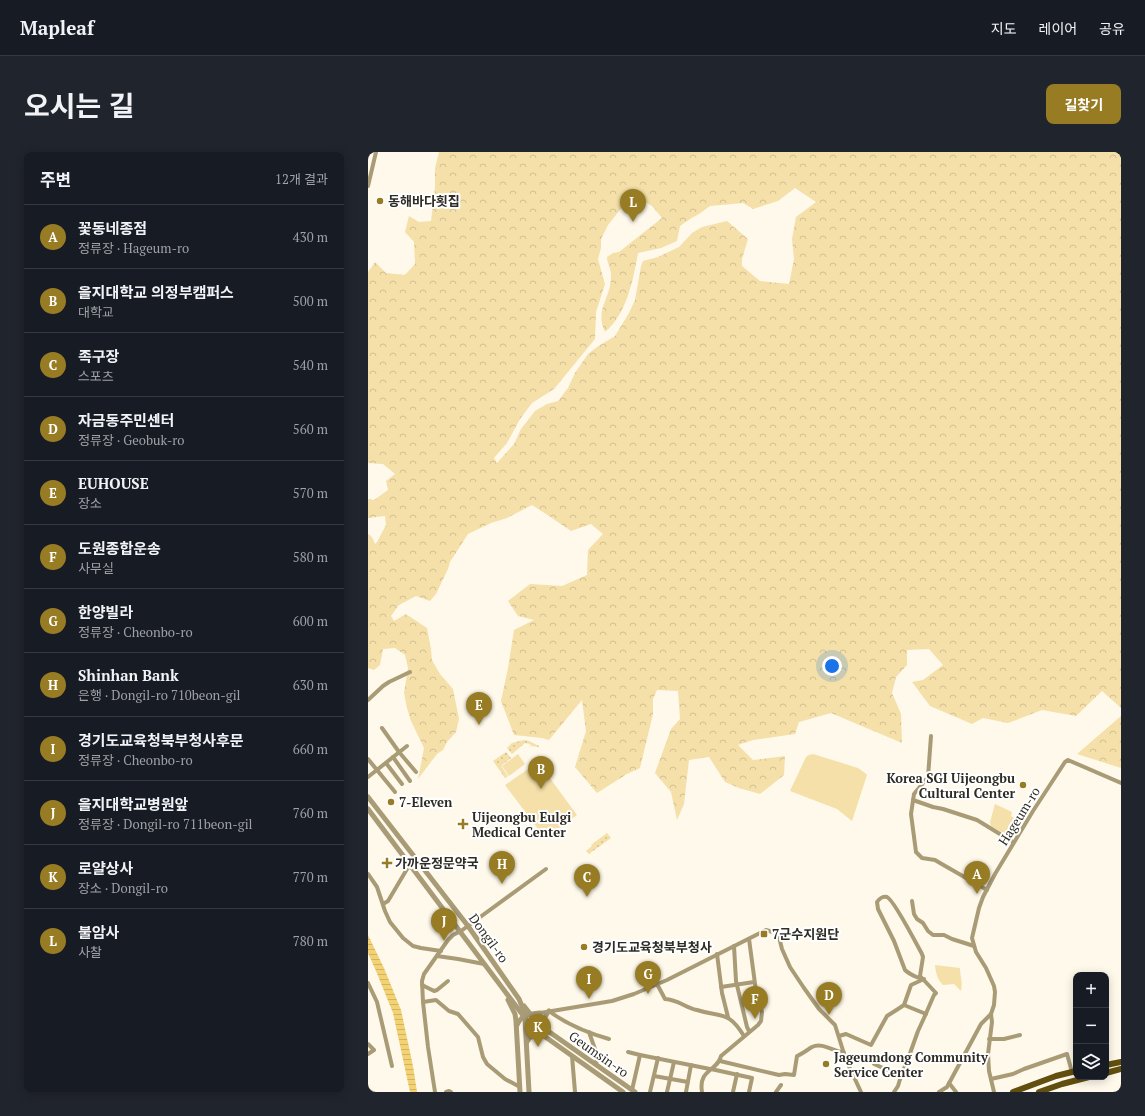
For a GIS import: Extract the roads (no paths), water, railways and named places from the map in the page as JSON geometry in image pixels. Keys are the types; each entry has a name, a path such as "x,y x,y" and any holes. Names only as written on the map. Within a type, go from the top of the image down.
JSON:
{"main road":[{"path":"1109,1064 1121,1062"},
{"path":"1109,1073 1121,1069"},
{"path":"1013,1092 1044,1080 1073,1071"},
{"path":"1109,1074 1121,1074"},
{"path":"1039,1092 1078,1080"}],"street":[{"path":"368,186 376,152"},
{"path":"368,698 383,686 410,672"},
{"path":"382,728 399,752 416,772"},
{"path":"931,736 928,777 914,794 911,814 916,852 918,856 926,860 935,860 987,890"},
{"path":"368,777 407,746"},
{"path":"393,757 410,782"},
{"path":"368,759 394,792"},
{"name":"Hageum-ro","path":"994,1092 988,1054 994,986 976,952 972,938 979,908 1013,842 1065,762 1068,760 1121,782"},
{"path":"386,763 402,784"},
{"name":"Dongil-ro","path":"368,796 468,926 519,998"},
{"path":"913,800 977,820 1013,842"},
{"name":"Dongil-ro","path":"368,809 461,932 498,984 526,1017"},
{"path":"383,904 388,901 410,864"},
{"path":"435,1092 428,1047 422,978 453,935 461,932 546,869"},
{"path":"368,874 377,887 390,922 399,934 413,946 441,951"},
{"path":"894,1092 898,1086 900,1076 908,1060 918,1031 936,992 922,978 916,977 905,970 894,941 878,909 877,902 879,899 888,897 895,906 922,954 922,978"},
{"path":"912,901 914,914 917,919 923,923 928,931 933,935 944,936 974,946"},
{"path":"517,1030 519,1021 526,1017 549,1011 612,1001 634,994 766,930 776,933 790,967 815,1004 834,1025 853,1077 861,1092"},
{"path":"702,1092 702,1081 705,1075 720,1061 721,1056 758,1025 761,1020 762,1012 754,982 749,939"},
{"path":"734,946 736,981 746,1027 749,1031"},
{"path":"717,954 721,987 728,1017"},
{"path":"437,956 484,964"},
{"path":"838,1036 846,1034 871,1046 887,1016 904,1004 911,985 922,978"},
{"path":"422,985 437,990 448,981"},
{"path":"721,987 754,982"},
{"path":"368,983 377,1002 392,1066"},
{"path":"498,984 516,1017 520,1089"},
{"path":"657,984 664,999 672,999 697,1010 728,1017 734,1021 744,1036"},
{"path":"519,998 529,1008 540,1013"},
{"name":"Geumsin-ro","path":"519,998 526,1017 543,1036 623,1092"},
{"path":"423,1002 436,1000 449,1011 458,1014 478,1037 483,1057 487,1064 520,1089"},
{"path":"904,1004 926,1014"},
{"path":"546,1030 543,1022 549,1011"},
{"path":"549,1011 559,1019 588,1032 609,1039"},
{"path":"939,1092 947,1087 981,1024 991,1014"},
{"path":"526,1017 529,1092"},
{"name":"Geumsin-ro","path":"526,1017 634,1091"},
{"path":"588,1032 597,1055 596,1066"},
{"path":"527,1045 531,1036 536,1034 543,1036"},
{"path":"989,1039 1004,1039 1020,1035"},
{"path":"368,1044 374,1050 368,1054"},
{"path":"720,1061 779,1075 794,1075 797,1056 812,1047 819,1045 844,1053"},
{"path":"628,1052 752,1078 749,1092"},
{"path":"634,1091 640,1054"},
{"path":"991,1080 1013,1074 1029,1066 1067,1054 1073,1069"},
{"path":"572,1056 574,1092"},
{"path":"650,1092 658,1058"},
{"path":"667,1092 674,1062"},
{"path":"874,1064 900,1076"},
{"path":"686,1092 691,1065"},
{"path":"733,1092 737,1074"},
{"path":"654,1076 688,1082"},
{"path":"949,1083 956,1092"},
{"path":"776,1092 781,1084"},
{"path":"446,1092 451,1092"}],"place":[{"name":"동해바다횟집","path":"380,201"},
{"name":"불암사","path":"633,222"},
{"name":"EUHOUSE","path":"479,725"},
{"name":"Korea SGI Uijeongbu Cultural Center","path":"1023,785"},
{"name":"을지대학교 의정부캠퍼스","path":"541,789"},
{"name":"7-Eleven","path":"391,802"},
{"name":"Uijeongbu Eulgi Medical Center","path":"463,824"},
{"name":"가까운정문약국","path":"387,863"},
{"name":"Shinhan Bank","path":"502,884"},
{"name":"꽃동네종점","path":"977,894"},
{"name":"족구장","path":"587,897"},
{"name":"7군수지원단","path":"764,934"},
{"name":"을지대학교병원앞","path":"444,941"},
{"name":"경기도교육청북부청사","path":"584,947"},
{"name":"한양빌라","path":"648,994"},
{"name":"경기도교육청북부청사후문","path":"589,999"},
{"name":"자금동주민센터","path":"829,1015"},
{"name":"도원종합운송","path":"755,1019"},
{"name":"로얄상사","path":"538,1047"},
{"name":"Jageumdong Community Service Center","path":"826,1064"}]}
